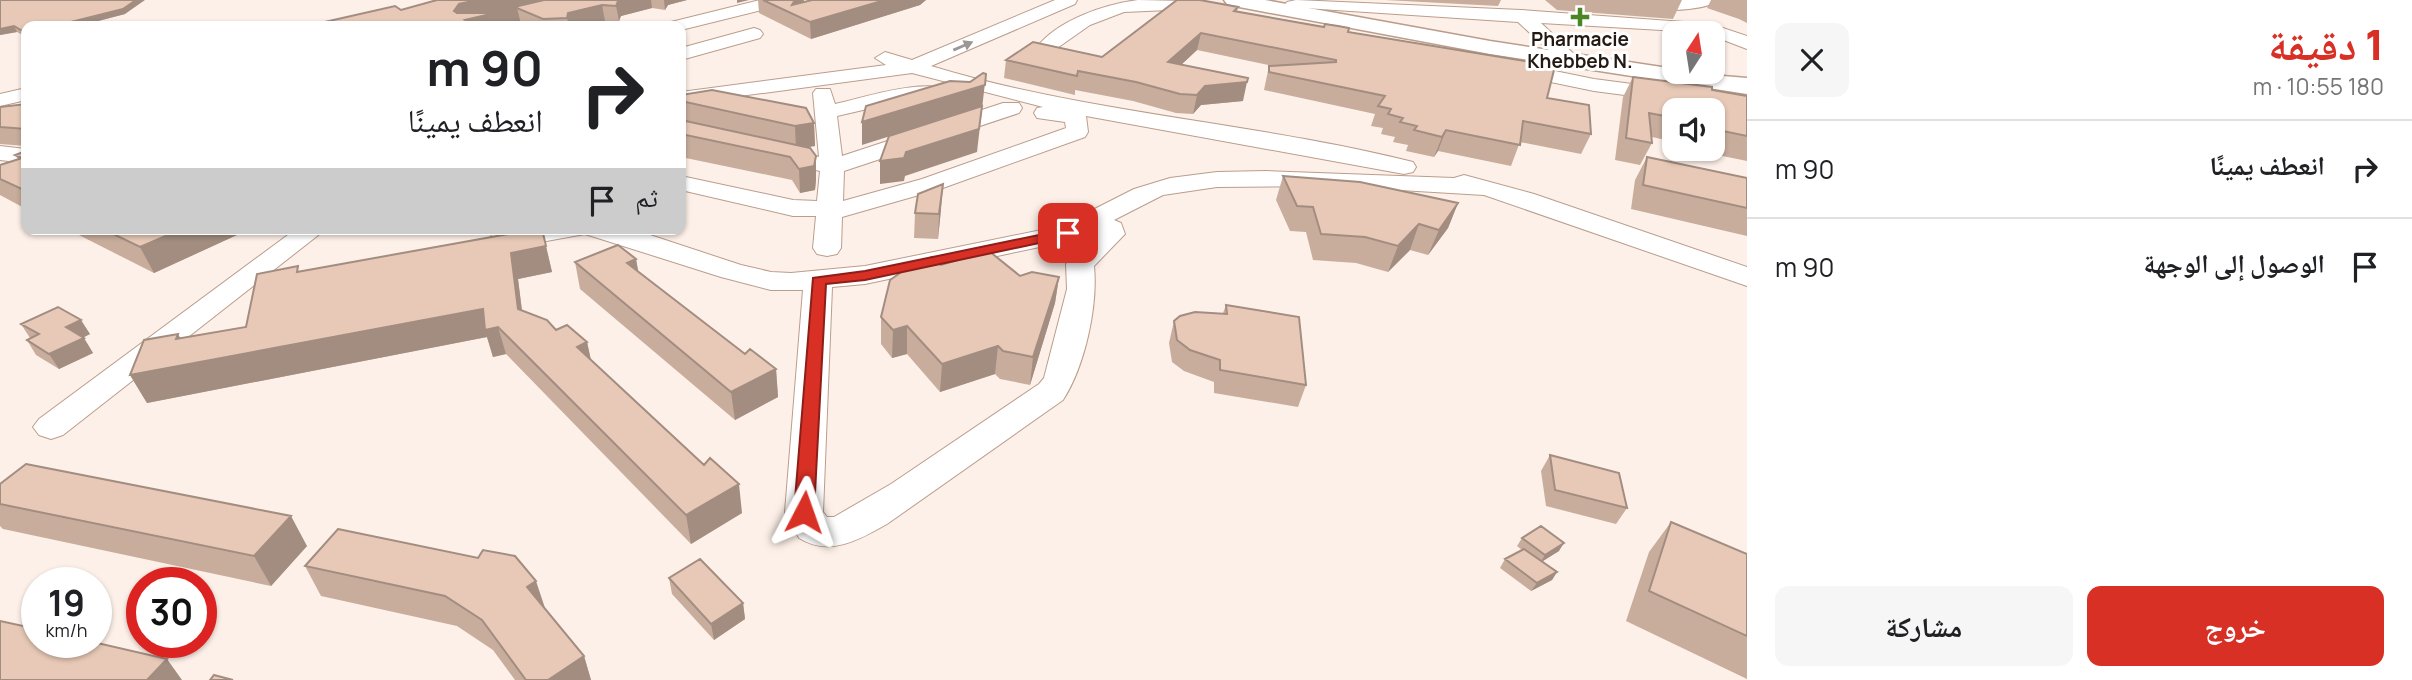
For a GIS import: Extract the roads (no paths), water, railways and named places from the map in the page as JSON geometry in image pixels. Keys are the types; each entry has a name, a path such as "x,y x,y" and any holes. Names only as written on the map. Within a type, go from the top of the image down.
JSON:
{"main road":[{"path":"1234,0 1447,42 1583,65 1747,86"},
{"path":"1262,0 1302,3 1564,54 1662,67"},
{"path":"1726,75 1747,78"}],"street":[{"path":"686,24 780,0"},
{"path":"686,85 885,58 1037,0"},
{"path":"686,97 912,67 1069,0"},
{"path":"1504,0 1564,54"},
{"path":"1662,3 1710,0"},
{"path":"1302,3 1662,26"},
{"path":"1662,3 1696,21"},
{"path":"1046,47 1108,10 1177,5 1594,85 1747,104"},
{"path":"1726,28 1747,26"},
{"path":"686,53 754,34"},
{"path":"1726,35 1747,43"},
{"path":"885,58 1019,95 1148,121 1344,153 1485,188 1525,199 1747,278"},
{"path":"821,81 832,167 827,248"},
{"path":"686,184 793,208 829,211 875,202 1077,132 1076,117 1011,108 971,94 915,92 826,112"},
{"path":"0,100 21,95"},
{"path":"757,150 832,167 1011,108"},
{"path":"0,153 21,155"},
{"path":"624,235 731,271 771,281 818,281 865,275 1068,233 1096,222 1108,213 1153,191 1220,178 1339,178 1485,188"},
{"path":"818,281 804,512 809,525 818,531 832,533 891,502 1051,392 1060,378 1082,289 1080,264 1112,234 1112,229 1096,222"},
{"path":"51,427 255,273 297,235"},
{"path":"470,247 540,235"},
{"path":"255,273 300,274"}],"place":[{"name":"Pharmacie Khebbeb N.","path":"1580,17"}]}
